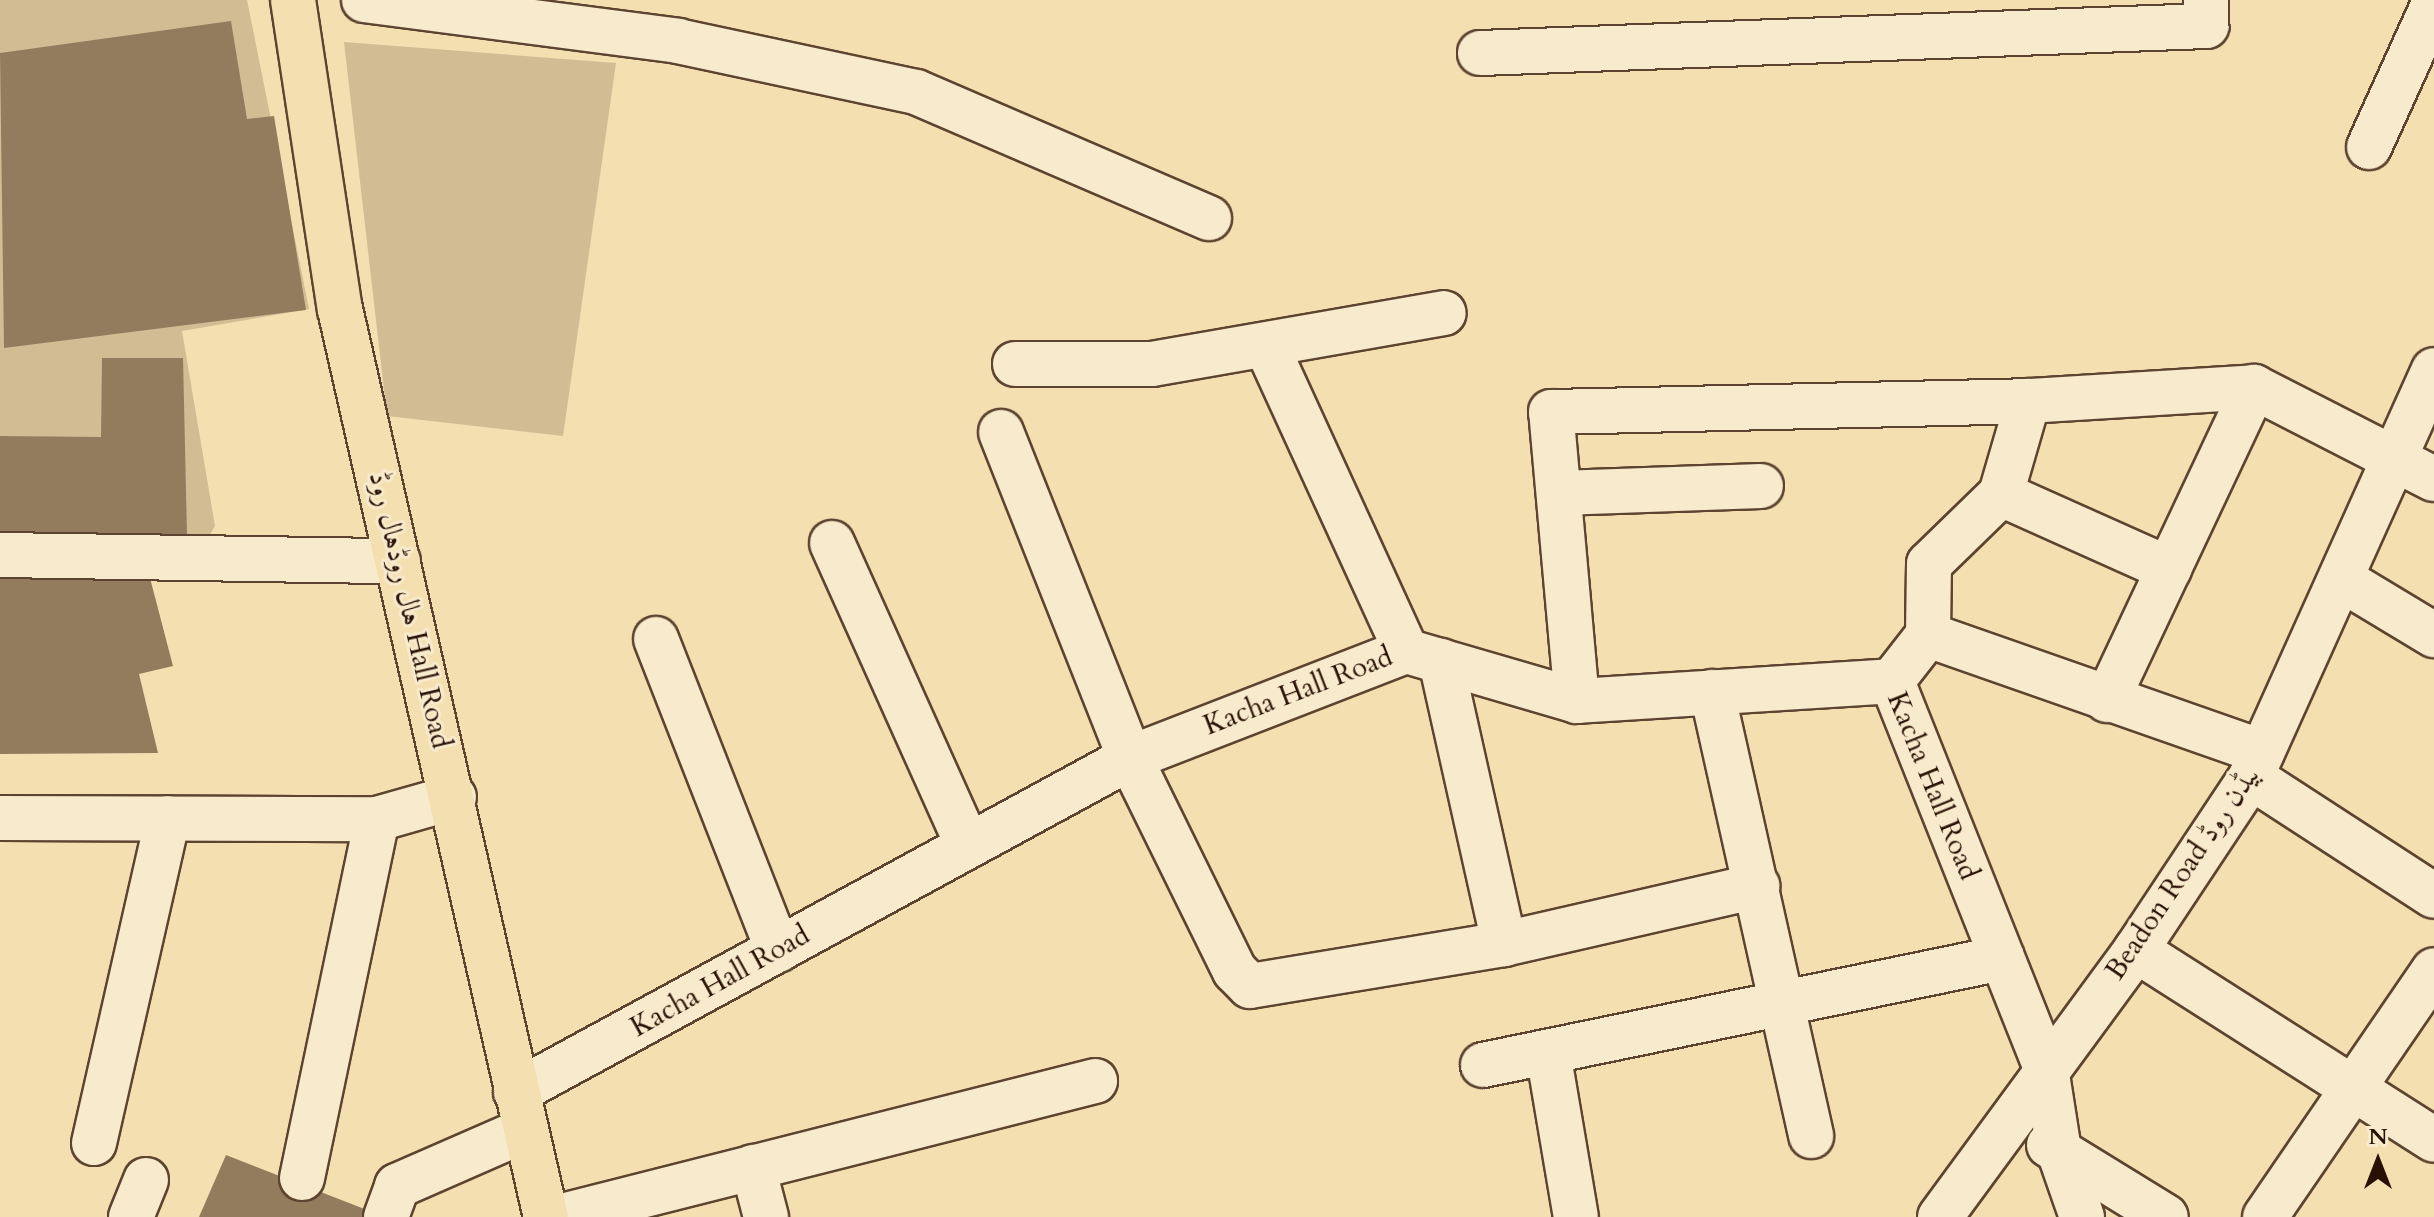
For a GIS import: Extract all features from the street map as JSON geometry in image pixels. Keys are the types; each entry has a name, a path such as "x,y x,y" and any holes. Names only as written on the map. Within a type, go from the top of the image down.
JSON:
{"main road":[{"name":"ہال روڈہال روڈ Hall Road","path":"293,0 340,309 454,797 520,1111 546,1217"}],"street":[{"path":"364,0 678,41 916,92 1209,218"},
{"path":"1480,53 2206,26 2206,0"},
{"path":"2369,147 2434,4"},
{"path":"1015,364 1152,364 1267,347 1444,313"},
{"path":"1267,347 1424,656 1504,944"},
{"name":"Beadon Road بیڈن روڈ","path":"1940,1217 2046,1068 2136,950 2257,764 2393,455 2434,370"},
{"path":"2107,700 2254,387"},
{"path":"1577,701 1551,412 2028,401 2254,387 2393,455 2434,479"},
{"path":"1892,681 1928,635 1929,564 2001,494 2028,401"},
{"path":"1001,432 1130,758 1235,971 1250,986 1504,944 1757,886"},
{"path":"1560,493 1761,486"},
{"path":"2001,494 2169,569"},
{"path":"832,543 968,846"},
{"path":"0,555 398,561"},
{"path":"2341,579 2434,635"},
{"path":"1928,635 2107,700 2257,764 2434,896"},
{"path":"656,639 778,950"},
{"name":"Kacha Hall Road","path":"386,1217 397,1186 778,950 1130,758 1424,656 1577,701 1892,681 2046,1068 2059,1151 2082,1217"},
{"path":"1712,692 1811,1136"},
{"path":"0,818 377,819 454,797"},
{"path":"94,1143 168,818"},
{"path":"302,1178 377,819"},
{"path":"2136,950 2434,1140"},
{"path":"1483,1065 2002,958"},
{"path":"2265,1217 2434,970"},
{"path":"1548,1052 1576,1217"},
{"path":"558,1217 1095,1081"},
{"path":"2009,1120 2166,1217"},
{"path":"753,1167 766,1217"}],"shaded area":[{"path":"0,0 247,0 309,309 182,331 215,526 209,536 0,534"},
{"path":"344,42 616,63 563,436 387,416"}],"building":[{"path":"231,21 247,119 274,116 306,310 4,348 0,53"},
{"path":"102,358 183,358 187,535 0,532 0,436 101,437"},
{"path":"0,563 150,578 173,666 139,674 158,753 0,754"},
{"path":"226,1155 385,1217 199,1217"}]}
